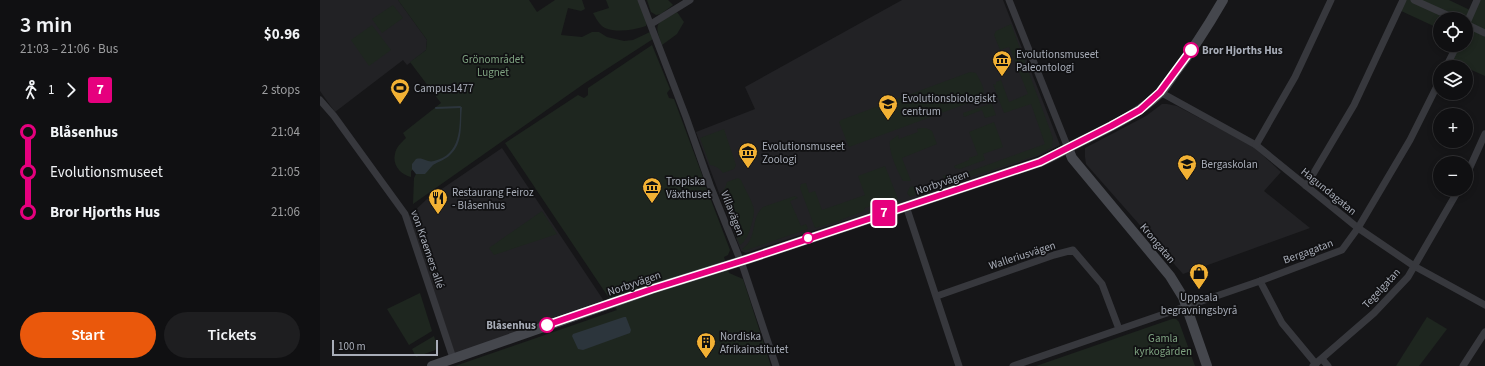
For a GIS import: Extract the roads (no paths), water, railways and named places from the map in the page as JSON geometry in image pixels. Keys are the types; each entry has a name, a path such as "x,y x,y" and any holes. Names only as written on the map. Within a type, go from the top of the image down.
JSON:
{"street":[{"name":"Villavägen","path":"642,0 743,267 776,366"},
{"path":"651,24 690,0"},
{"path":"1010,0 1068,148"},
{"name":"Norbyvägen","path":"432,366 645,292 1040,162 1140,110 1160,92 1191,50 1223,0"},
{"path":"1256,145 1294,77 1331,0"},
{"path":"1306,186 1354,106 1403,0"},
{"path":"1414,0 1441,12"},
{"path":"1472,12 1477,0"},
{"path":"1473,27 1485,33"},
{"name":"Hagundagatan","path":"1160,92 1256,145 1358,228 1414,266 1485,305"},
{"name":"Bergagatan","path":"1013,366 1260,281 1342,250 1358,228 1410,140 1433,94"},
{"name":"von Kraemers allé","path":"320,100 334,116 406,214 453,358"},
{"path":"1473,161 1485,134"},
{"name":"Krongatan","path":"1068,148 1072,158 1170,276 1183,297 1207,366"},
{"name":"Tegelgatan","path":"1317,363 1374,313 1408,277 1454,196"},
{"path":"906,206 959,366"},
{"name":"Walleriusvägen","path":"936,296 1054,255 1073,250 1102,284 1119,329"},
{"path":"1260,281 1282,323 1317,363 1328,366"},
{"path":"1463,366 1485,332"}],"waterway":[{"path":"436,108 460,107"}],"place":[{"name":"Bror Hjorths Hus","path":"1191,50"},
{"name":"Evolutionsmuseet Paleontologi","path":"1002,77"},
{"name":"Campus1477","path":"400,105"},
{"name":"Evolutionsbiologiskt centrum","path":"888,121"},
{"name":"Evolutionsmuseet Zoologi","path":"748,169"},
{"name":"Bergaskolan","path":"1187,181"},
{"name":"Tropiska Växthuset","path":"652,204"},
{"name":"Restaurang Feiroz - Blåsenhus","path":"438,215"},
{"name":"Uppsala begravningsbyrå","path":"1199,290"},
{"name":"Blåsenhus","path":"547,325"},
{"name":"Nordiska Afrikainstitutet","path":"706,359"}],"park label":[{"name":"Grönområdet Lugnet","path":"493,65"},
{"name":"Gamla kyrkogården","path":"1163,344"}]}
